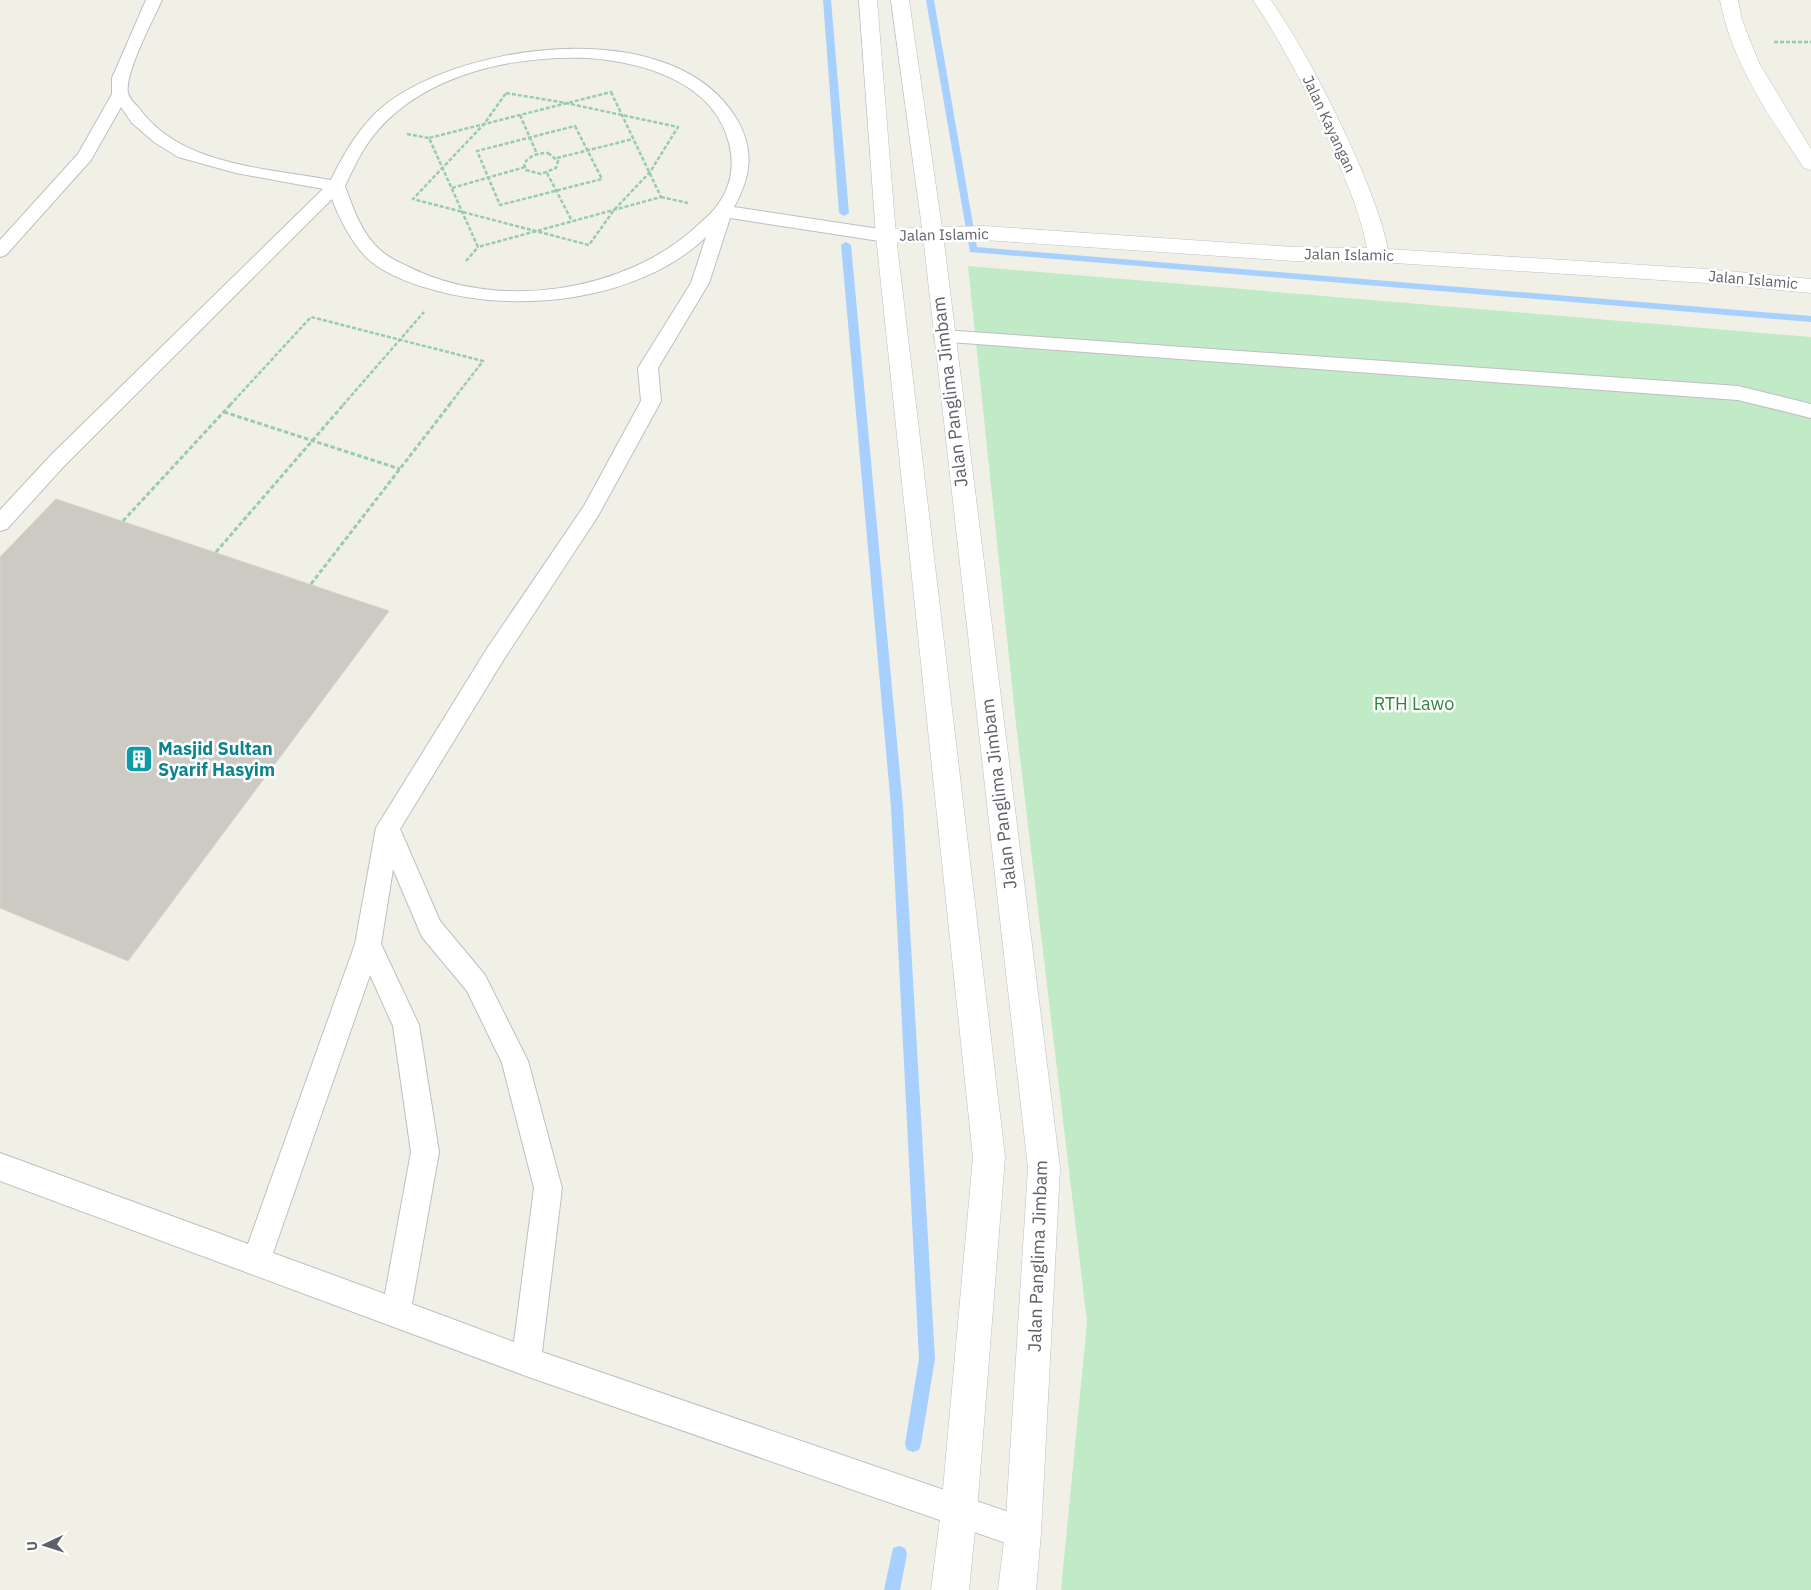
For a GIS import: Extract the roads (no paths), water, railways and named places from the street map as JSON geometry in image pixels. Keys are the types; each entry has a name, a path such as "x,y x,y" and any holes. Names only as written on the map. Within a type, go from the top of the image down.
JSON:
{"street":[{"path":"868,0 886,236 989,1157 959,1511 950,1590"},
{"name":"Jalan Panglima Jimbam","path":"900,0 933,235 943,336 1044,1168 1023,1533 1017,1590"},
{"name":"Jalan Kayangan","path":"1262,0 1278,23 1329,117 1373,225 1379,255"},
{"path":"1728,0 1735,26 1755,73 1811,164"},
{"name":"Jalan Islamic","path":"886,236 984,233 1293,254 1379,255 1707,276 1811,286"}],"lane":[{"path":"0,251 85,156 120,94 123,71 154,0"},
{"path":"0,523 58,460 336,186 353,152 376,121 419,91 452,74 500,60 549,53 598,54 644,62 683,77 715,99 737,133 741,171 723,212 700,282 648,368 651,401 591,511 496,653 388,828 368,944 256,1261"},
{"path":"120,94 138,120 160,138 184,153 236,168 336,186"},
{"path":"336,186 350,224 379,259 428,284 492,297 562,294 629,278 685,248 723,212"},
{"path":"723,212 886,236"},
{"path":"943,336 1729,392 1811,411"},
{"path":"388,828 431,929 476,983 515,1061 548,1188 526,1361"},
{"path":"368,944 406,1025 425,1152 396,1313"},
{"path":"0,1167 526,1361 1023,1533"}],"waterway":[{"path":"827,0 844,213"},
{"path":"930,0 973,250 1811,319"},
{"path":"846,245 897,807 927,1359 913,1444"},
{"path":"892,1590 899,1554"}],"place":[{"name":"Masjid Sultan Syarif Hasyim","path":"139,759"}],"park label":[{"name":"RTH Lawo","path":"1414,704"}]}
